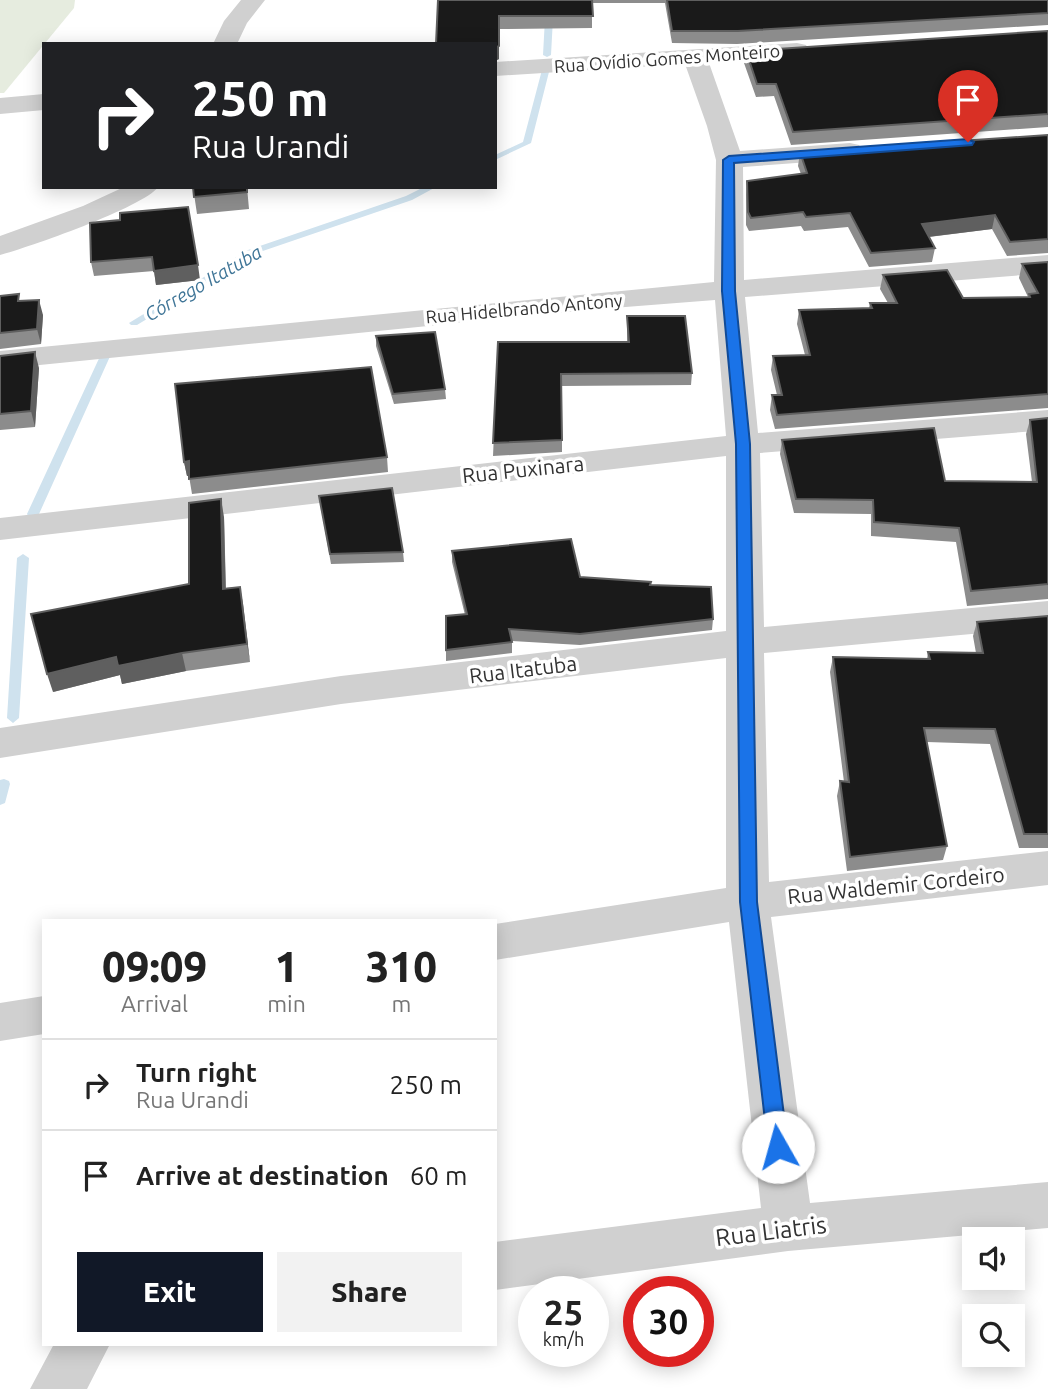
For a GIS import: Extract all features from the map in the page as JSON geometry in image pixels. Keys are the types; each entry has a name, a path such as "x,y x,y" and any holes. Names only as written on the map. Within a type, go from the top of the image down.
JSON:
{"street":[{"path":"226,42 236,21 253,0"},
{"name":"Rua Ovídio Gomes Monteiro","path":"497,69 817,48"},
{"path":"694,56 720,126 729,160 729,291 743,444 748,902 788,1228"},
{"path":"0,106 42,102"},
{"path":"729,160 881,149"},
{"path":"0,246 111,205 140,189"},
{"path":"0,223 79,215"},
{"name":"Rua Hidelbrando Antony","path":"0,360 587,301 1048,264"},
{"name":"Rua Puxinara","path":"0,529 743,444 1048,420"},
{"name":"Rua Itatuba","path":"0,743 341,690 747,642 1048,614"},
{"name":"Rua Waldemir Cordeiro","path":"497,942 748,902 1048,868"},
{"path":"0,1022 42,1015"},
{"name":"Rua Liatris","path":"497,1266 788,1228 1048,1205"},
{"path":"57,1389 83,1346"}],"shaded area":[{"path":"0,0 75,0 74,8 46,42 42,42 42,47 4,93 0,93"}],"building":[{"path":"438,0 592,0 593,16 499,16 497,47 497,42 436,42"},
{"path":"667,0 1048,0 1048,13 738,31 672,31"},
{"path":"1048,31 1048,114 793,132 776,84 757,84 746,51"},
{"path":"1048,135 1048,239 1010,242 995,215 922,224 935,248 871,253 850,213 806,217 803,212 751,218 748,212 747,181 807,173 800,152"},
{"path":"193,189 247,189 247,192 194,197"},
{"path":"188,207 198,265 154,271 152,257 91,262 90,223 120,220 120,213"},
{"path":"1048,262 1048,394 777,415 772,395 782,395 773,356 810,355 799,310 872,308 870,303 897,303 883,275 947,270 963,298 1030,297 1029,294 1038,293 1022,264"},
{"path":"19,294 18,301 39,300 37,329 0,333 0,296"},
{"path":"627,316 685,316 692,373 561,374 562,440 493,443 498,342 629,342"},
{"path":"435,332 445,389 393,394 376,336"},
{"path":"35,352 31,411 0,414 0,356"},
{"path":"371,367 387,457 189,479 189,461 184,462 175,384"},
{"path":"1048,418 1048,584 971,591 959,528 874,522 873,500 796,499 782,440 934,428 945,481 1037,482 1030,420"},
{"path":"392,488 403,552 330,554 319,496"},
{"path":"221,499 223,589 240,587 247,644 118,666 116,657 47,674 31,614 189,584 189,503"},
{"path":"571,539 580,577 651,582 650,585 711,587 713,619 580,634 509,629 512,642 446,650 446,616 467,614 452,551"},
{"path":"1048,616 1048,834 1024,834 995,729 924,728 947,846 850,857 840,781 849,782 833,657 930,659 928,652 983,653 977,622"}],"waterway":[{"name":"Córrego Itatuba","path":"547,55 550,0"},
{"name":"Córrego Itatuba","path":"497,157 527,143 546,68"},
{"name":"Córrego Itatuba","path":"134,323 251,252 409,198 428,189"},
{"name":"Córrego Itatuba","path":"33,514 107,352"},
{"name":"Córrego Itatuba","path":"13,718 23,558"},
{"name":"Córrego Itatuba","path":"0,800 4,784"}],"route":[{"path":"778,1147 748,902 743,444 729,291 729,160 968,142"}]}
